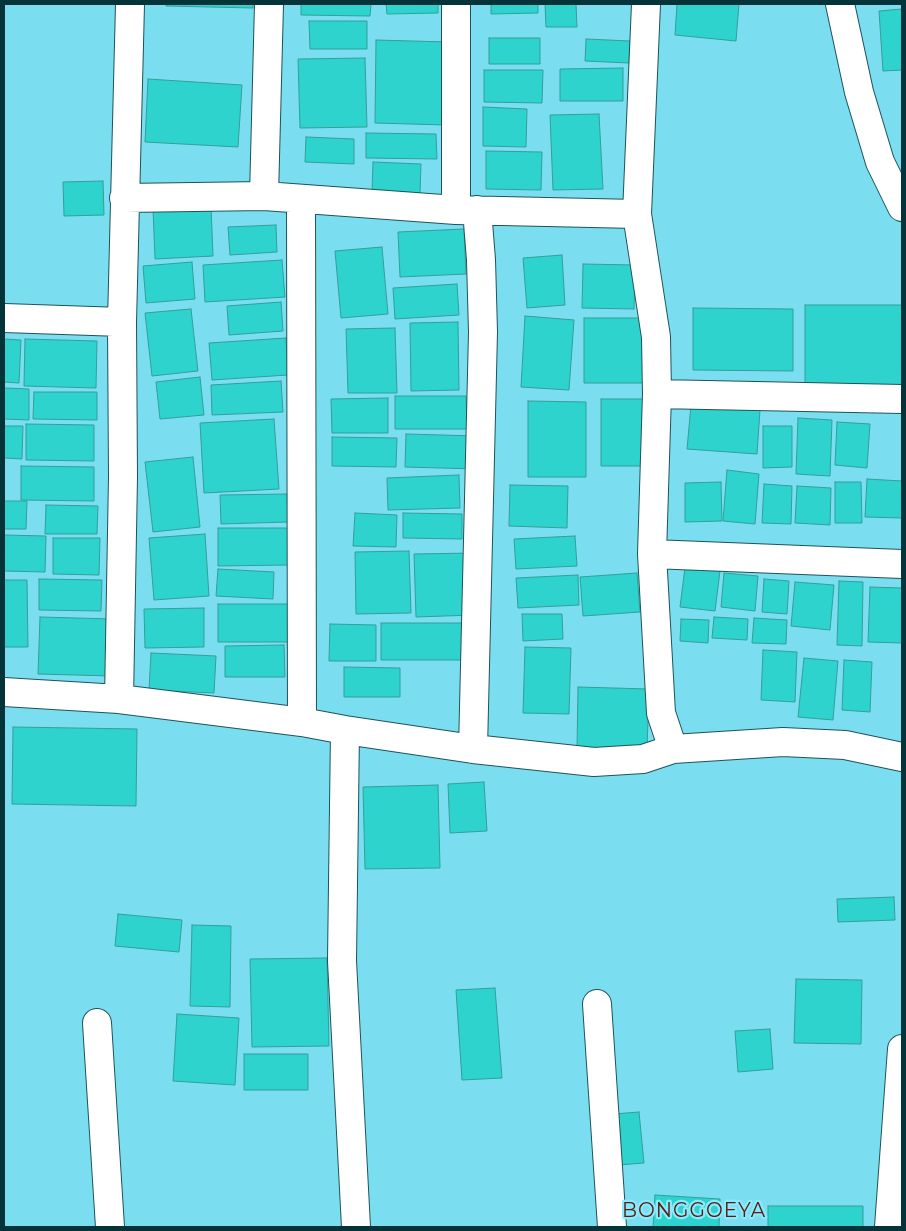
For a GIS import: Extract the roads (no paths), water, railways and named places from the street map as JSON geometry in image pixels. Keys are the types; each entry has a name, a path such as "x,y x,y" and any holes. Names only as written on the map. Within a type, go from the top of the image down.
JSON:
{"street":[{"path":"119,699 123,487 122,322 130,4"},
{"path":"264,196 269,4"},
{"path":"456,4 467,210 481,260 483,332 473,749"},
{"path":"646,4 637,214 656,337 657,394 652,554 661,713 674,750"},
{"path":"840,4 859,92 880,162 902,206"},
{"path":"124,198 264,196 467,210 637,214"},
{"path":"301,200 302,722"},
{"path":"4,318 122,322"},
{"path":"657,394 902,399"},
{"path":"652,554 902,564"},
{"path":"4,692 119,699 302,722 473,749 594,762 643,759 674,750 783,742 845,745 902,757"},
{"path":"345,730 342,961 356,1227"},
{"path":"597,1004 612,1227"},
{"path":"98,1023 110,1227"},
{"path":"889,1227 902,1049"}],"district":[{"name":"BONGGOEYA","path":"694,1211"}]}
